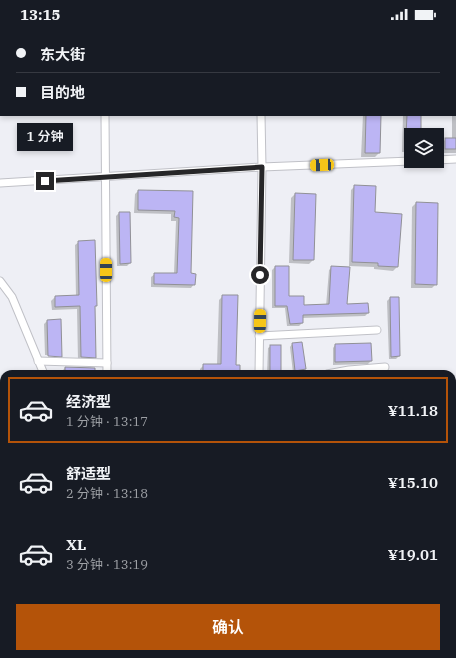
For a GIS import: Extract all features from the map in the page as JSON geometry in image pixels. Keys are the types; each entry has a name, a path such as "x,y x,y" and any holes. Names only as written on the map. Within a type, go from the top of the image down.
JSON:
{"street":[{"path":"105,116 107,370"},
{"path":"259,370 262,167 261,116"},
{"path":"444,160 456,159"},
{"path":"0,183 262,167 404,161"},
{"path":"0,281 12,297 42,370"},
{"path":"259,336 377,330"},
{"path":"38,361 107,363"},
{"path":"349,370 385,367"}],"building":[{"path":"366,116 381,116 380,153 365,153"},
{"path":"407,116 421,116 421,128 406,128"},
{"path":"445,138 456,138 456,149 445,149"},
{"path":"354,185 376,186 375,212 402,214 398,267 378,266 378,263 352,262"},
{"path":"138,190 193,191 191,273 196,274 195,285 154,284 154,273 177,273 179,218 174,217 175,211 138,210"},
{"path":"295,193 316,194 314,260 293,260"},
{"path":"416,202 438,203 437,285 415,284"},
{"path":"119,212 130,212 131,263 120,264"},
{"path":"95,240 97,306 95,306 96,358 81,357 80,306 55,307 55,296 79,295 78,241"},
{"path":"275,266 289,266 289,296 304,296 304,305 329,304 331,266 350,267 347,304 368,303 369,313 303,315 303,323 290,324 287,306 275,306"},
{"path":"222,295 238,295 236,365 240,365 240,370 203,370 203,364 221,364"},
{"path":"390,297 399,297 400,356 391,357"},
{"path":"61,319 62,357 48,356 47,320"},
{"path":"302,342 306,369 295,370 292,343"},
{"path":"371,343 372,361 335,362 335,344"},
{"path":"270,345 281,345 281,370 270,370"},
{"path":"65,367 95,368 95,370 65,370"}],"route":[{"path":"45,181 262,167 260,275"}]}
